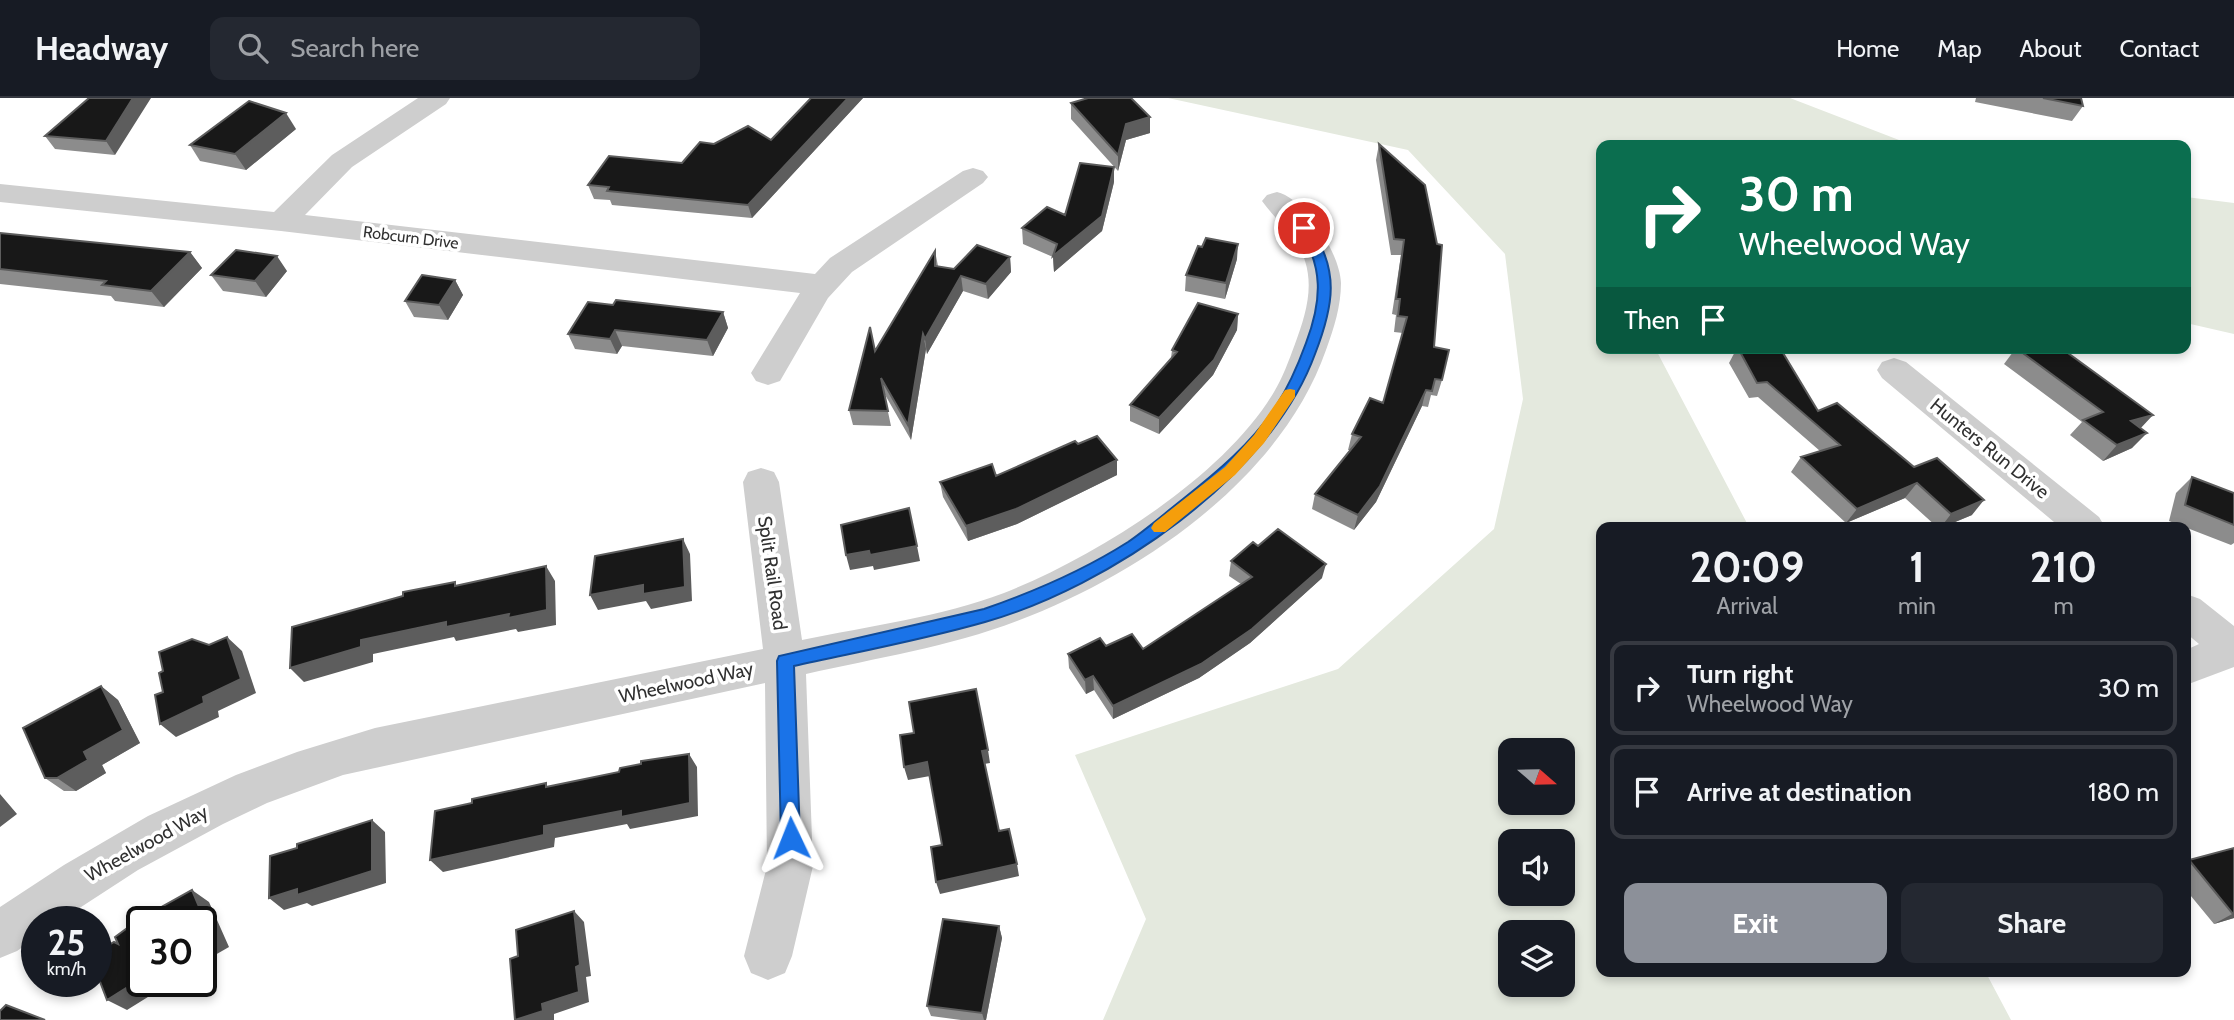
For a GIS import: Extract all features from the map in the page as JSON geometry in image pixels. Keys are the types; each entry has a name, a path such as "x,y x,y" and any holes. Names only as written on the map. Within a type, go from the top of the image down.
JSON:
{"street":[{"path":"281,222 342,161 436,98"},
{"path":"768,373 822,285 841,265 973,177"},
{"name":"Robcurn Drive","path":"0,193 281,222 822,285"},
{"name":"Wheelwood Way","path":"0,935 54,897 138,845 206,808 287,774 392,742 461,730 984,616 1020,603 1135,545 1230,471 1259,439 1301,374 1324,303 1326,280 1315,244 1304,228 1277,201"},
{"name":"Hunters Run Drive","path":"1894,370 2080,522"},
{"name":"Split Rail Road","path":"761,482 785,661 790,866 768,956"},
{"path":"2191,614 2233,648 2191,666"}],"shaded area":[{"path":"1168,98 1790,98 1899,140 1596,140 1596,354 1658,354 1746,522 1596,522 1596,977 1988,977 2011,1020 1103,1020 1146,919 1075,755 1338,669 1494,529 1523,399 1505,254 1408,150"},
{"path":"2191,198 2234,203 2234,334 2191,324"}],"building":[{"path":"89,98 133,98 106,141 45,136"},
{"path":"811,98 848,98 748,205 607,191 609,187 588,185 609,156 682,163 700,142 714,144 748,126 771,140"},
{"path":"1088,98 1131,98 1150,117 1126,124 1118,155 1071,103"},
{"path":"2043,98 2081,98 2083,106"},
{"path":"249,101 286,113 235,154 190,145"},
{"path":"1379,144 1425,185 1437,244 1442,245 1434,347 1449,350 1442,380 1435,379 1432,391 1426,390 1380,486 1358,515 1315,494 1361,437 1352,434 1370,398 1383,403 1407,317 1398,316 1400,299 1396,299 1404,240 1394,239"},
{"path":"1080,163 1114,167 1102,216 1053,256 1057,244 1022,228 1047,207 1065,215"},
{"path":"0,233 190,252 151,291 102,285 106,281 0,269"},
{"path":"1206,238 1238,244 1226,283 1186,275 1198,246 1202,247"},
{"path":"977,245 1010,257 986,284 961,276 925,339 923,334 908,425 881,378 888,411 849,410 870,327 875,351 935,251 935,266 954,269"},
{"path":"236,250 277,256 255,281 211,275"},
{"path":"422,275 455,280 439,305 405,301"},
{"path":"616,300 723,312 707,340 615,330 610,339 568,334 588,302 613,305"},
{"path":"1198,303 1238,314 1214,360 1159,418 1130,405 1177,352 1172,350"},
{"path":"1741,354 1784,354 1818,411 1837,403 1914,467 1937,458 1984,500 1951,514 1917,483 1857,509 1801,457 1840,445 1767,382 1757,383"},
{"path":"2024,354 2069,354 2153,415 2131,421 2147,433 2117,445 2083,420 2103,412"},
{"path":"1097,436 1117,460 1016,509 966,526 940,482 992,464 996,476 1075,441 1078,444"},
{"path":"2192,477 2234,493 2234,525 2185,505"},
{"path":"909,508 917,546 870,555 869,551 846,555 841,525"},
{"path":"1278,529 1326,564 1252,629 1201,664 1113,706 1093,676 1085,680 1068,654 1100,638 1106,646 1132,634 1143,649 1252,577 1231,561 1253,542 1258,546"},
{"path":"683,539 685,587 643,594 643,585 590,595 595,556"},
{"path":"546,566 547,610 508,618 509,614 446,627 446,622 361,640 361,647 290,668 292,627 403,596 403,592 455,582 455,586"},
{"path":"227,637 241,679 203,697 204,703 160,724 155,695 163,692 159,652 192,639 209,645"},
{"path":"101,686 123,730 84,752 88,760 57,778 45,778 23,728"},
{"path":"976,689 988,750 982,751 999,831 1009,829 1017,864 936,882 931,847 942,845 927,762 904,767 900,735 914,733 909,702"},
{"path":"689,754 690,803 621,817 621,811 544,826 544,835 430,860 435,811 472,803 472,799 546,783 546,787 619,772 620,768 641,764 641,761"},
{"path":"372,820 372,871 297,895 297,889 269,898 270,856 297,848 297,844"},
{"path":"2234,848 2233,914 2191,862 2191,859"},
{"path":"192,890 199,906 163,906"},
{"path":"574,911 580,965 576,967 579,992 542,1004 543,1011 515,1020 510,959 518,956 516,930"},
{"path":"943,919 999,926 982,1013 927,1006"},
{"path":"126,929 126,988 112,997 112,943 118,944 115,937"},
{"path":"6,1005 45,1020 0,1020 0,1011"}],"slow traffic":[{"path":"1159,528 1230,471 1259,439 1290,394"}],"route":[{"path":"791,838 785,661 984,616 1020,603 1135,545 1172,519 1230,471 1280,411 1301,374 1315,338 1324,303 1326,280 1315,244 1304,228"}]}
